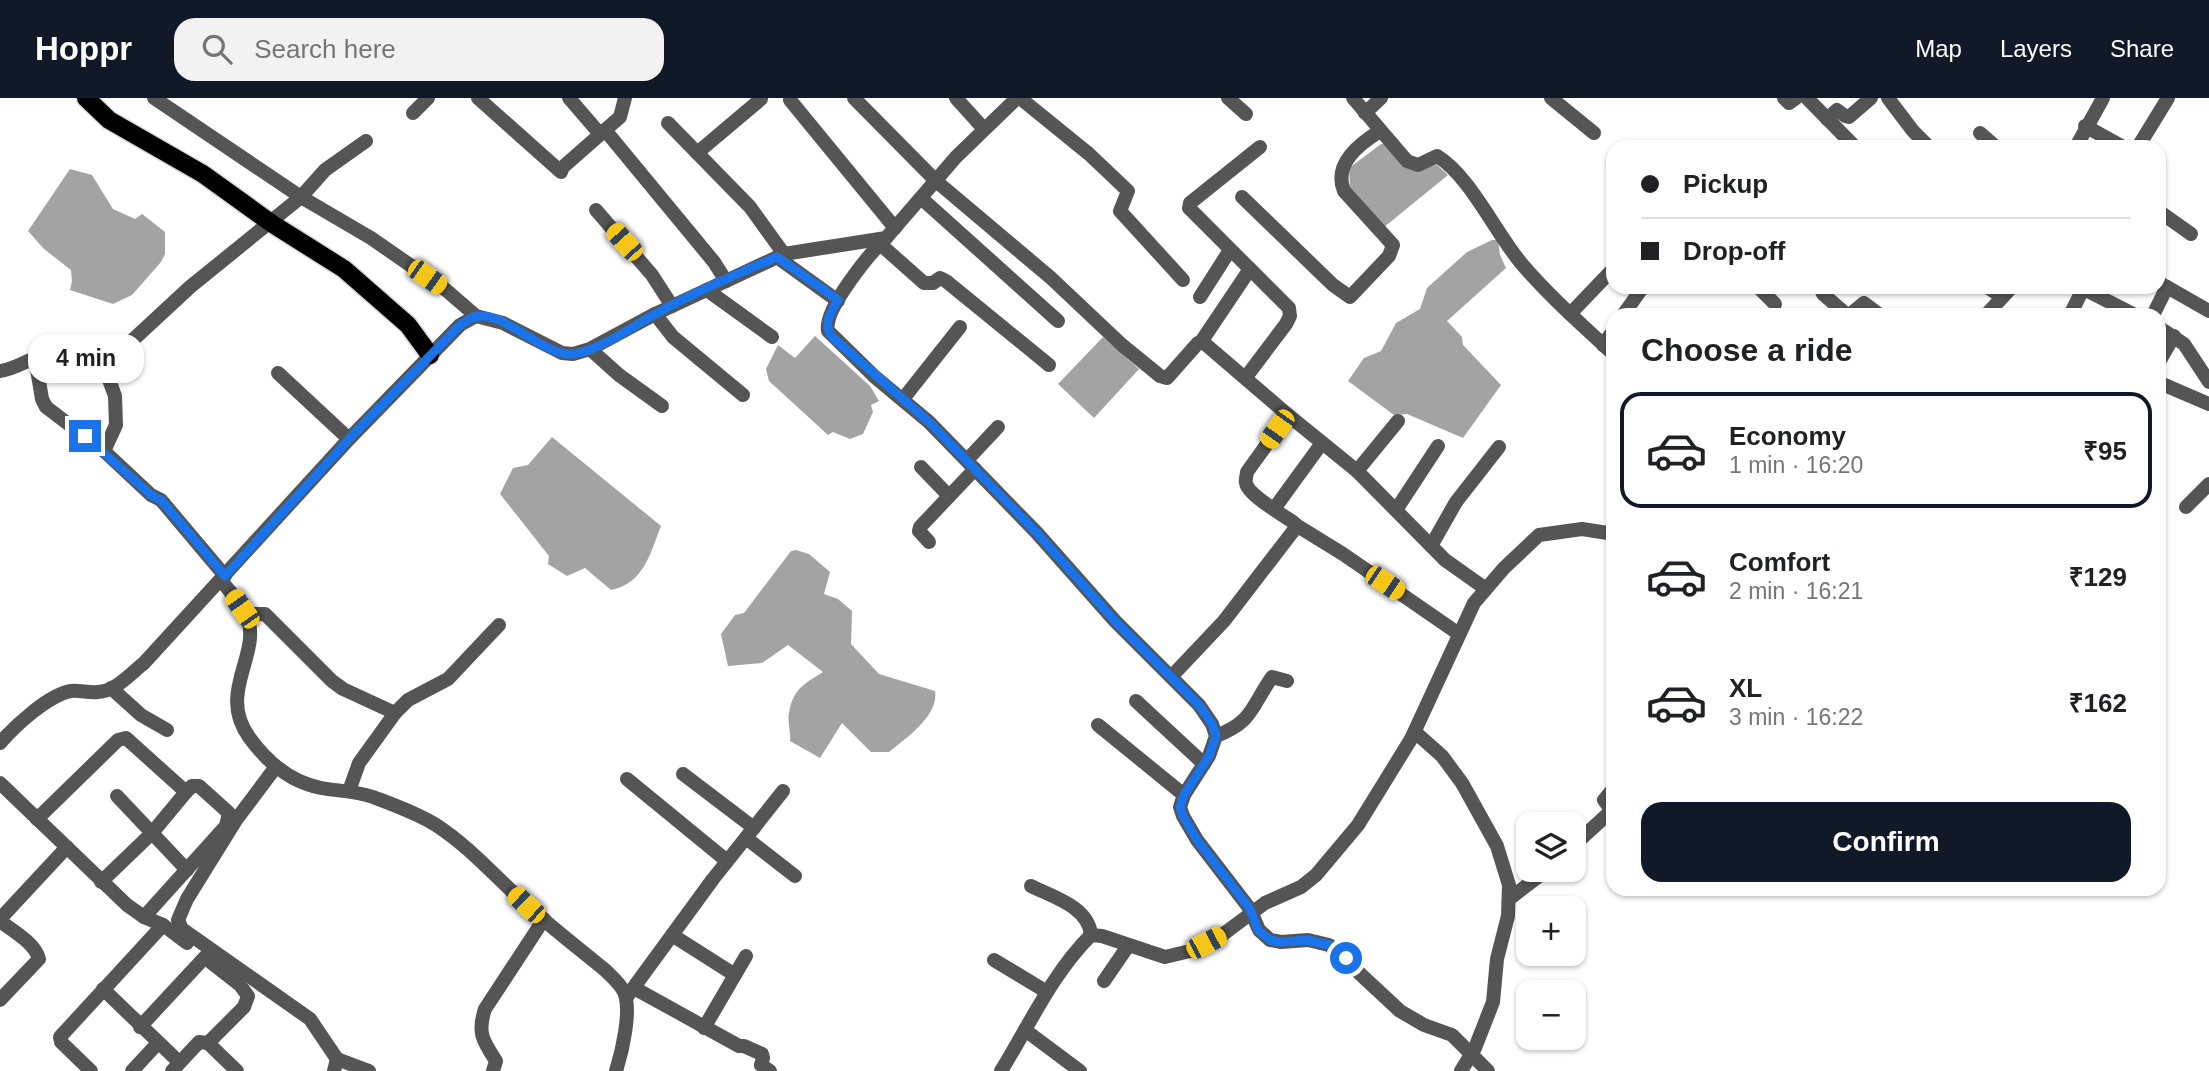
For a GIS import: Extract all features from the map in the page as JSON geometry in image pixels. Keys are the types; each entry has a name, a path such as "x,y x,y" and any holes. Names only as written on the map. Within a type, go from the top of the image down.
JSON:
{"main road":[{"path":"86,98 109,120 203,174 344,269 376,295 435,351"},
{"path":"98,98 153,136 204,164 274,221"}],"street":[{"path":"154,98 301,197 371,238 446,290 476,316 503,323 562,354 590,349 655,314 780,256 887,236"},
{"path":"413,113 428,98"},
{"path":"478,98 561,172 563,167 620,117 625,98"},
{"path":"569,98 602,132 714,262 726,281"},
{"path":"854,98 936,181 1051,278 1122,345 1164,378 1201,342 1250,269"},
{"path":"956,98 984,129"},
{"path":"1183,280 1120,211 1128,191 1090,154 1019,98 984,129 887,236 838,300 829,316 828,331 875,377 929,422 1037,533 1115,621 1199,705 1212,724 1216,736 1180,807 1197,840 1250,909 1258,930 1270,940 1308,940 1329,945 1400,1011 1424,1025 1452,1035 1488,1071"},
{"path":"1228,98 1245,114"},
{"path":"1353,98 1407,161 1418,165 1437,156 1460,175 1522,264 1606,347"},
{"path":"1365,113 1381,98"},
{"path":"1551,98 1594,133"},
{"path":"1784,98 1789,103 1796,98"},
{"path":"1807,98 1848,140"},
{"path":"1827,119 1838,110 1844,117 1849,117 1871,98"},
{"path":"1888,98 1922,140"},
{"path":"2079,140 2103,98"},
{"path":"2142,140 2168,98"},
{"path":"697,153 761,99"},
{"path":"790,100 924,283 933,283 940,278 946,281 1049,365"},
{"path":"668,123 750,207 771,233 780,256 838,300"},
{"path":"2085,126 2110,140"},
{"path":"1242,197 1333,285 1350,297 1389,256 1393,244 1344,191 1340,183 1341,172 1357,147 1380,131"},
{"path":"1980,133 1988,140"},
{"path":"0,370 10,369 36,357 60,352 103,363 113,359 190,287 274,221 326,170 366,141"},
{"path":"1246,377 1286,324 1290,316 1289,309 1191,212 1190,203 1260,147"},
{"path":"921,198 1058,321"},
{"path":"596,210 652,275 672,306"},
{"path":"2166,216 2191,234"},
{"path":"1200,297 1230,250"},
{"path":"1570,314 1606,276"},
{"path":"2166,287 2209,311"},
{"path":"707,290 772,337"},
{"path":"1765,294 1775,303"},
{"path":"1823,294 1839,308"},
{"path":"1992,308 2005,294"},
{"path":"2095,294 2122,308"},
{"path":"655,314 673,337 743,395"},
{"path":"0,743 41,706 58,696 70,691 96,692 111,688 144,663 349,439 460,325 476,316"},
{"path":"903,399 960,327"},
{"path":"2166,331 2193,354 2209,382"},
{"path":"2166,350 2174,336"},
{"path":"1201,342 1357,471 1431,546 1454,567 1486,589"},
{"path":"590,349 619,375 662,406"},
{"path":"36,357 43,403 104,451 151,495 161,500 223,578 246,614 249,643 239,681 238,713 249,737 275,768 308,785 372,797 437,825 630,993 739,1046 762,1054 761,1065 770,1071"},
{"path":"103,363 115,396 116,425 104,451"},
{"path":"278,373 349,439"},
{"path":"2166,386 2209,404"},
{"path":"1288,415 1248,472 1245,481 1248,489 1296,526 1343,554 1459,634"},
{"path":"1357,471 1398,421"},
{"path":"929,542 919,531 920,527 949,496 998,427"},
{"path":"1274,509 1322,443"},
{"path":"1396,510 1438,446"},
{"path":"1431,546 1456,502 1499,447"},
{"path":"920,467 949,496"},
{"path":"2186,507 2209,484"},
{"path":"1171,677 1224,621 1296,526"},
{"path":"1091,935 1165,957 1190,951 1222,935 1265,903 1301,887 1316,875 1357,824 1415,732 1474,603 1504,568 1539,536 1582,529 1606,533"},
{"path":"246,614 265,614 343,690 395,713"},
{"path":"349,791 359,763 395,713 408,700 448,679 499,625"},
{"path":"1216,736 1244,721 1272,677 1287,681"},
{"path":"111,688 141,715 167,730"},
{"path":"1136,701 1204,764"},
{"path":"1098,725 1184,795"},
{"path":"1415,732 1443,756 1469,795 1497,846 1509,886 1508,916 1497,959 1493,1002 1472,1054 1461,1071"},
{"path":"37,819 118,740 126,738 186,792"},
{"path":"275,768 236,820 204,870 178,915 178,924 217,956 310,1019 329,1044 336,1065 369,1071"},
{"path":"683,774 795,876"},
{"path":"626,779 727,861"},
{"path":"0,783 127,905 163,925 240,985 248,996 244,1007 208,1043"},
{"path":"102,881 152,833 192,786 199,786 229,813 230,817 226,826 144,916"},
{"path":"616,1071 623,1044 630,993 727,861 783,791"},
{"path":"117,796 187,870"},
{"path":"1586,834 1606,816"},
{"path":"0,1000 39,959 38,952 0,920 67,847"},
{"path":"1508,899 1531,882"},
{"path":"1001,1071 1047,992 1071,956 1091,935 1090,926 1082,914 1031,886"},
{"path":"493,1071 496,1061 481,1035 485,1009 544,919"},
{"path":"91,1071 61,1042 60,1037 163,925"},
{"path":"672,934 735,975"},
{"path":"1104,981 1128,946"},
{"path":"704,1028 747,956"},
{"path":"140,1027 205,957"},
{"path":"994,960 1047,992"},
{"path":"103,989 158,1043 176,1067 199,1042 208,1043 237,1071"},
{"path":"1025,1030 1080,1071"},
{"path":"132,1071 158,1043"}],"shaded area":[{"path":"1381,144 1395,144 1415,164 1427,161 1437,165 1448,175 1383,228 1350,188 1349,168"},
{"path":"70,169 92,175 113,209 135,219 142,214 165,232 165,254 161,262 132,295 113,304 70,290 71,270 44,249 28,231"},
{"path":"1492,240 1498,240 1500,255 1506,268 1447,321 1462,337 1463,345 1501,385 1463,438 1407,414 1394,415 1348,381 1364,358 1381,351 1396,323 1420,309 1427,288 1467,252"},
{"path":"815,336 870,386 879,401 871,405 873,412 863,434 850,439 833,432 828,435 769,381 766,369 778,345 795,358"},
{"path":"1103,337 1139,369 1094,418 1058,384"},
{"path":"552,437 661,526 644,566 631,581 622,586 611,590 585,568 567,576 548,564 549,556 500,494 513,468 528,465"},
{"path":"791,551 809,554 830,572 824,594 838,599 852,611 851,644 879,674 935,691 935,700 927,717 913,733 889,752 871,752 842,723 820,758 790,741 789,716 793,698 805,684 823,672 788,645 762,663 728,666 721,634 735,615 744,613"}],"route":[{"path":"85,436 151,495 161,500 225,576 349,439 460,325 476,316 488,318 562,354 573,354 590,349 672,306 777,257 838,300 827,325 831,336 929,422 1037,533 1154,662 1199,705 1212,724 1216,736 1209,756 1184,795 1180,807 1197,840 1250,909 1258,930 1270,940 1308,940 1329,945 1346,958"}]}
